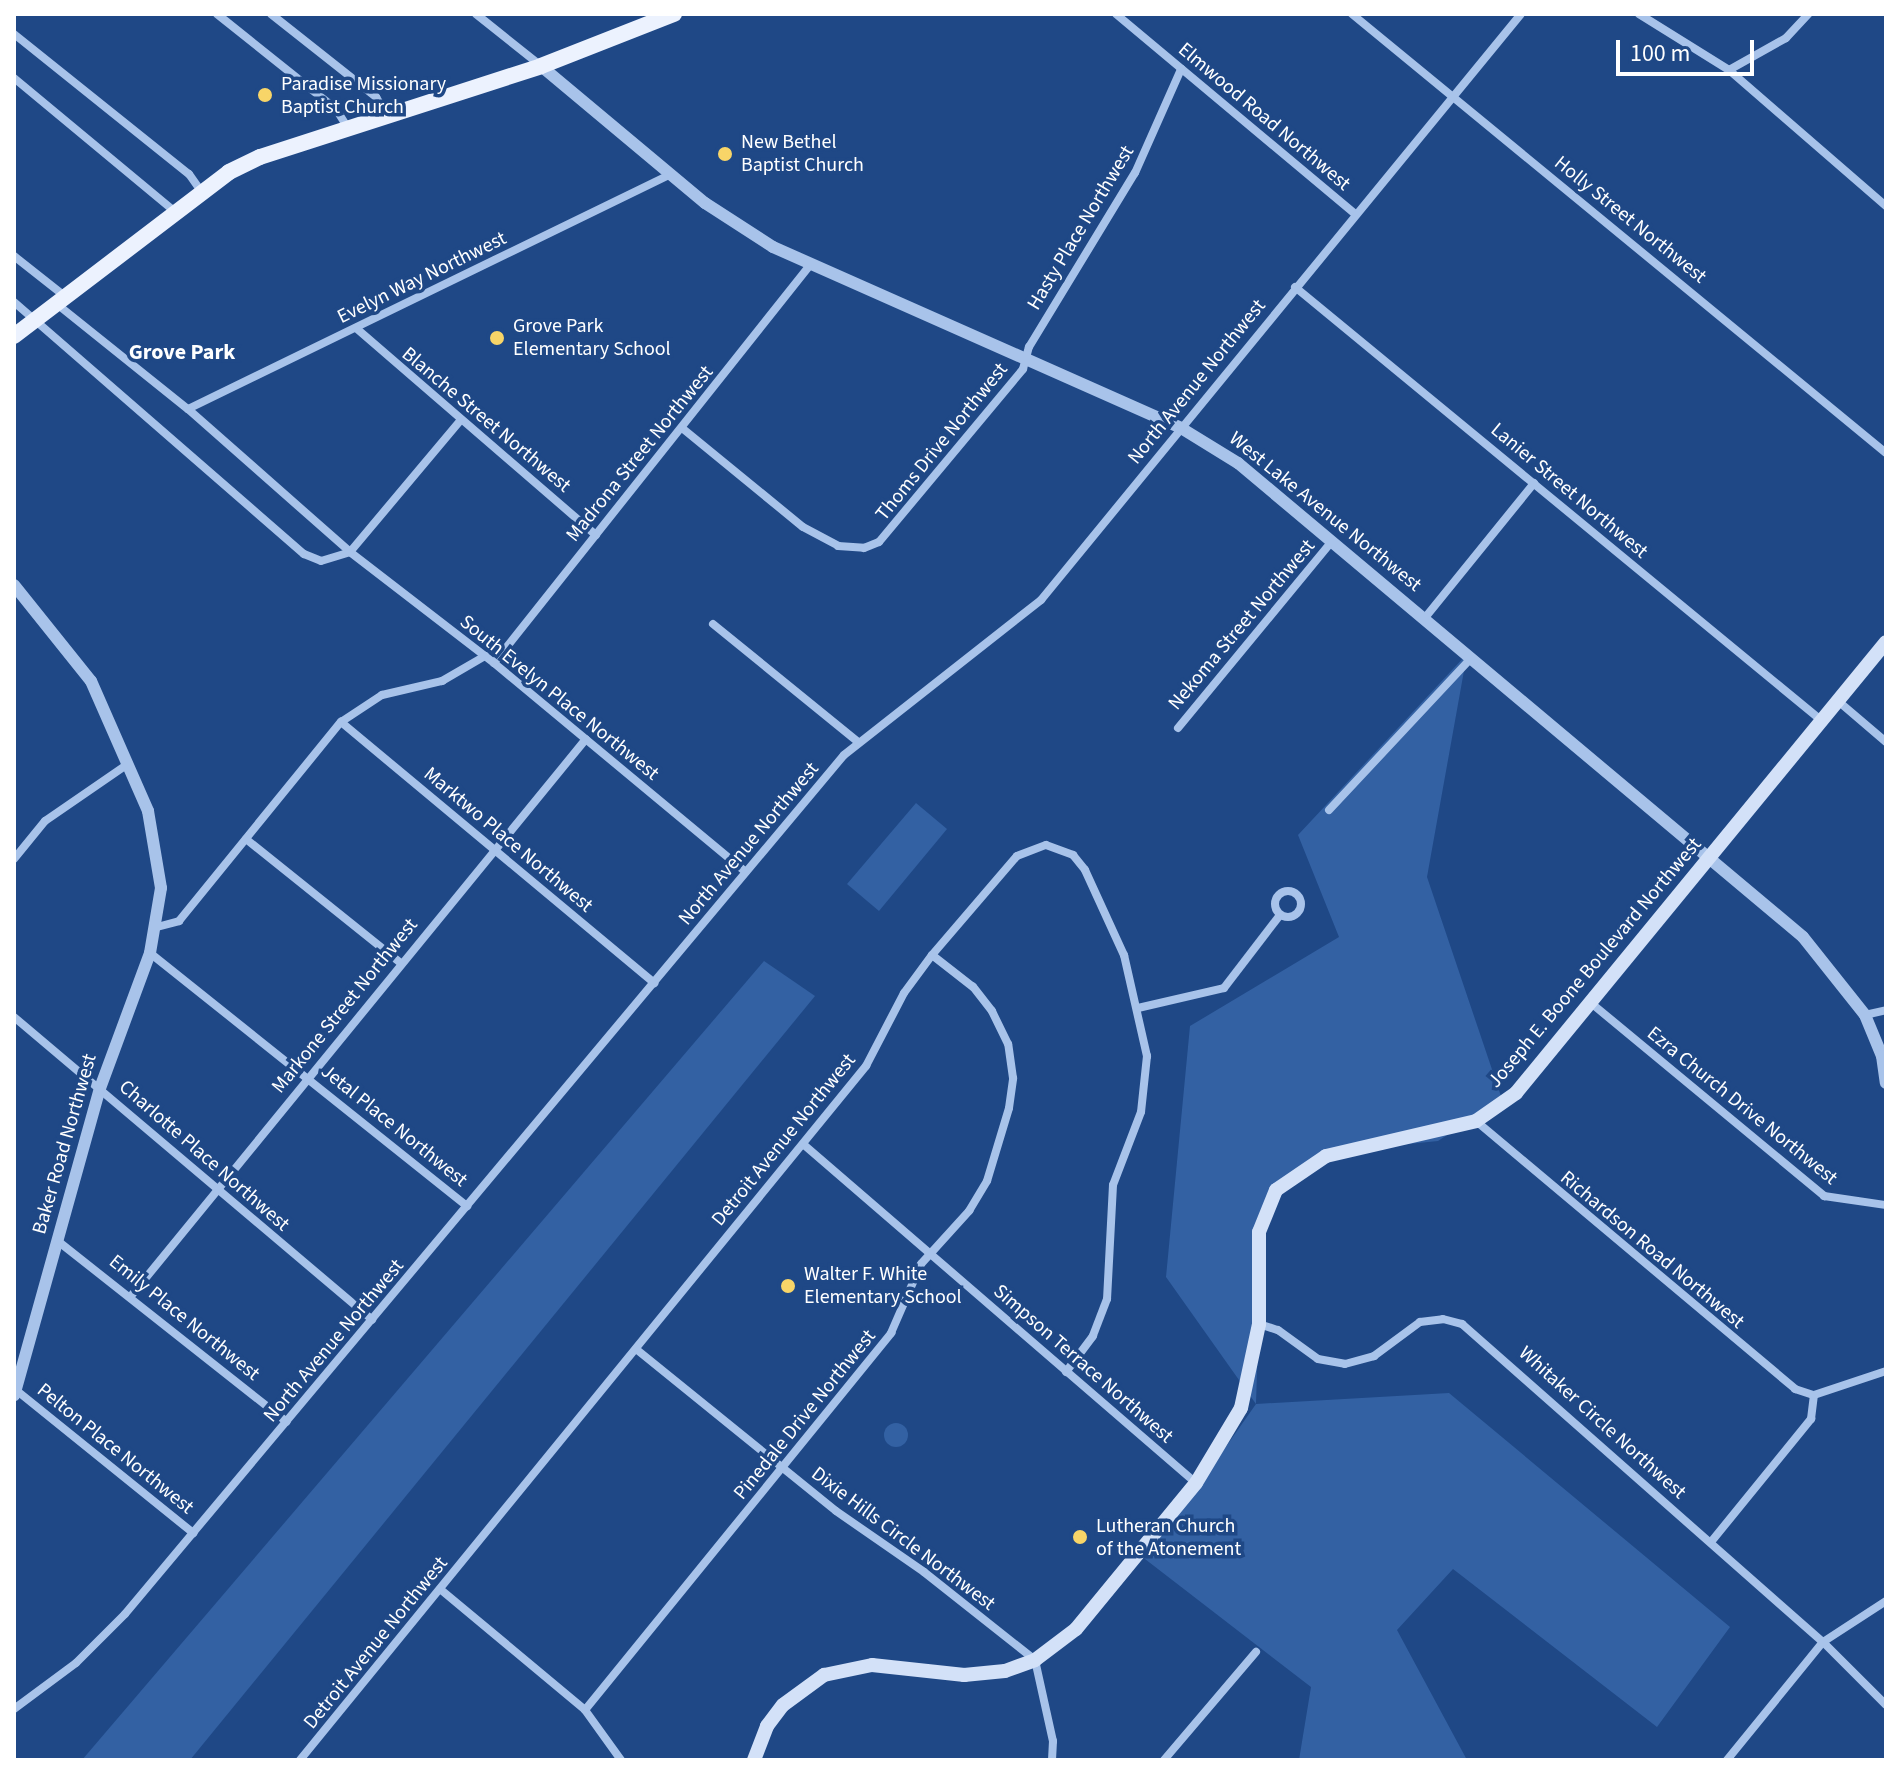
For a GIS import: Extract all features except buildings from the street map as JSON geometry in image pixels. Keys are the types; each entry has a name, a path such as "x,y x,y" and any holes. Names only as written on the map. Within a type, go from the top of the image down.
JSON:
{"main road":[{"path":"14,336 63,302 200,190 260,157 541,66 641,20 674,14"},
{"name":"Joseph E. Boone Boulevard Northwest","path":"754,1760 767,1726 783,1705 824,1675 872,1665 982,1675 1035,1660 1076,1629 1196,1483 1241,1408 1259,1324 1259,1232 1269,1202 1286,1179 1345,1149 1476,1121 1516,1093 1886,642"}],"street":[{"path":"217,14 336,109 348,128"},
{"path":"271,14 376,97 387,115"},
{"path":"476,14 541,66"},
{"name":"Elmwood Road Northwest","path":"1116,14 1355,214"},
{"name":"Holly Street Northwest","path":"1352,14 1886,453"},
{"name":"North Avenue Northwest","path":"14,1709 100,1640 287,1422 857,741 1041,600 1521,14"},
{"path":"1639,14 1729,70 1886,206"},
{"path":"1729,70 1786,38 1808,14"},
{"path":"14,34 189,174 200,190"},
{"name":"West Lake Avenue Northwest","path":"541,66 669,175 737,226 810,265 1181,428 1238,463 1803,937 1865,1015 1882,1056 1886,1083"},
{"name":"Hasty Place Northwest","path":"1026,360 1080,258 1135,173 1181,69"},
{"path":"14,78 173,210"},
{"name":"Evelyn Way Northwest","path":"188,409 669,175"},
{"name":"South Evelyn Place Northwest","path":"14,256 350,552 494,663 746,872"},
{"name":"Madrona Street Northwest","path":"494,663 810,265"},
{"name":"Lanier Street Northwest","path":"1295,287 1822,721"},
{"path":"14,302 304,554 321,561 350,552 460,421"},
{"name":"Blanche Street Northwest","path":"356,328 460,421 596,535"},
{"name":"Thoms Drive Northwest","path":"682,428 803,527 838,546 864,548 891,532 1026,360"},
{"path":"1424,619 1534,483"},
{"name":"Nekoma Street Northwest","path":"1178,728 1332,541"},
{"name":"Baker Road Northwest","path":"14,585 82,665 128,764 158,847 157,927 100,1088 27,1358 15,1392"},
{"path":"713,624 857,741"},
{"path":"157,927 179,921 341,722 382,695 442,681 485,656"},
{"path":"1329,810 1471,658"},
{"path":"1838,701 1886,742"},
{"name":"Marktwo Place Northwest","path":"341,722 654,983"},
{"name":"Markone Street Northwest","path":"131,1296 493,849 586,739"},
{"path":"14,859 45,821 128,764"},
{"path":"246,839 401,963"},
{"name":"Detroit Avenue Northwest","path":"300,1760 866,1066 904,993 932,955 1017,856 1035,847 1057,847 1073,855 1085,870 1124,955 1138,1008 1147,1085 1113,1185 1107,1299 1093,1336 1066,1372"},
{"path":"1138,1008 1224,988 1280,915"},
{"name":"Jetal Place Northwest","path":"150,953 467,1206"},
{"name":"Pinedale Drive Northwest","path":"585,1710 891,1333 912,1279 969,1211 987,1181 1009,1108 1013,1078 1008,1044 992,1011 932,955"},
{"name":"Ezra Church Drive Northwest","path":"1591,1003 1824,1196 1886,1205"},
{"path":"1865,1015 1886,1010"},
{"name":"Charlotte Place Northwest","path":"14,1017 372,1320"},
{"name":"Richardson Road Northwest","path":"1476,1121 1795,1389 1814,1395"},
{"name":"Simpson Terrace Northwest","path":"803,1144 932,1252 1196,1483"},
{"name":"Emily Place Northwest","path":"59,1242 287,1422"},
{"name":"Whitaker Circle Northwest","path":"1259,1324 1278,1330 1318,1359 1345,1364 1374,1356 1420,1322 1443,1319 1462,1324 1823,1642 1886,1705"},
{"path":"14,1349 27,1358"},
{"name":"Dixie Hills Circle Northwest","path":"636,1349 783,1468 1035,1660"},
{"path":"1711,1542 1811,1419 1814,1395 1886,1371"},
{"name":"Pelton Place Northwest","path":"15,1392 193,1533"},
{"path":"440,1589 585,1710 621,1760"},
{"path":"1727,1760 1823,1642 1886,1601"},
{"path":"1164,1760 1256,1652"},
{"path":"1035,1660 1053,1741 1052,1760"}],"shaded area":[{"path":"1467,654 1427,877 1502,1099 1438,1141 1320,1153 1273,1192 1261,1245 1256,1404 1166,1277 1190,1026 1339,937 1298,835"},
{"path":"916,803 947,829 879,911 847,884"},
{"path":"764,961 815,996 190,1760 82,1760"},
{"path":"1449,1393 1730,1627 1657,1727 1453,1569 1397,1630 1467,1760 1299,1760 1311,1687 1132,1549 1218,1458 1256,1404"},
{"path":"896,1423 907,1430 908,1435 901,1446 896,1447 885,1440 884,1435 891,1424"}],"place":[{"name":"Paradise Missionary Baptist Church","path":"265,95"},
{"name":"New Bethel Baptist Church","path":"725,154"},
{"name":"Grove Park Elementary School","path":"497,338"},
{"name":"Walter F. White Elementary School","path":"788,1286"},
{"name":"Lutheran Church of the Atonement","path":"1080,1537"}],"district":[{"name":"Grove Park","path":"182,353"}]}
